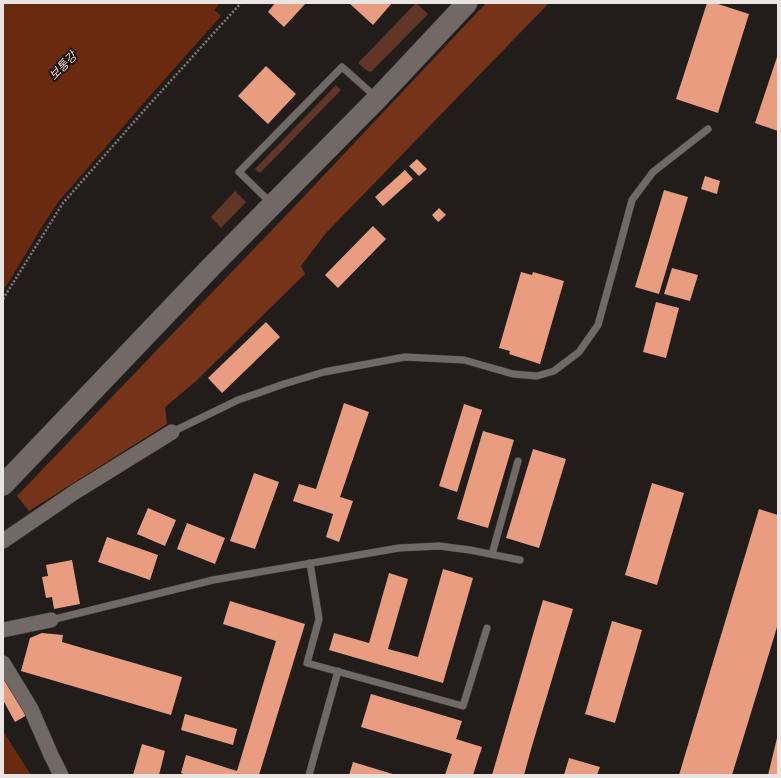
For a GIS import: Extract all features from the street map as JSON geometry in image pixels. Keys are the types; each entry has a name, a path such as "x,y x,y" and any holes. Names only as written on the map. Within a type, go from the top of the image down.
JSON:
{"main road":[{"path":"3,485 205,273 378,98 467,3"}],"street":[{"path":"3,541 75,492 172,432"},
{"path":"3,630 51,620"},
{"path":"3,663 31,709 61,775"}],"lane":[{"path":"272,205 239,172 342,67 378,98"},
{"path":"172,432 238,400 284,384 324,372 406,357 464,360 513,374 537,376 554,371 579,352 598,326 632,200 653,172 708,129"},
{"path":"492,554 518,461"},
{"path":"51,620 213,580 400,548 439,546 470,550 520,560"},
{"path":"310,563 319,618 307,663 463,706 487,628"},
{"path":"309,775 338,672"}],"path":[{"path":"3,299 63,203 148,106 242,3"}],"shaded area":[{"path":"416,3 428,14 372,71 370,72 366,70 358,63"},
{"path":"486,3 549,3 326,233 301,266 305,274 195,382 165,407 167,424 29,511 17,496 294,207"},
{"path":"336,85 341,90 260,173 255,169"},
{"path":"235,191 246,202 221,228 211,217"}],"water":[{"name":"보통강","path":"3,3 220,3 214,10 221,16 59,201 3,291"},
{"path":"3,731 31,775 3,775"}],"building":[{"path":"275,3 306,3 284,27 268,12"},
{"path":"349,3 392,3 373,25"},
{"path":"707,3 715,3 749,14 718,113 676,99"},
{"path":"778,54 778,131 755,123"},
{"path":"266,66 296,94 268,124 238,96"},
{"path":"417,159 427,169 419,176 409,166"},
{"path":"405,170 413,179 383,206 375,197"},
{"path":"705,176 720,181 717,194 701,189"},
{"path":"664,190 688,197 659,294 635,287"},
{"path":"439,208 446,215 438,222 432,215"},
{"path":"373,226 386,239 338,288 325,275"},
{"path":"672,268 698,275 690,301 664,294"},
{"path":"521,272 532,275 533,272 564,281 540,364 509,354 510,351 499,348"},
{"path":"656,302 679,308 666,358 643,352"},
{"path":"266,322 280,337 222,393 208,378"},
{"path":"344,403 369,412 340,497 353,501 339,542 326,537 333,514 293,501 299,484 316,489"},
{"path":"464,404 482,410 457,492 439,486"},
{"path":"483,431 514,440 488,528 457,519"},
{"path":"533,449 566,459 539,548 506,538"},
{"path":"254,473 279,482 255,549 230,541"},
{"path":"652,483 684,493 657,585 625,575"},
{"path":"148,508 176,520 165,546 137,534"},
{"path":"759,509 778,515 778,624 732,775 679,775"},
{"path":"187,523 225,538 215,564 177,549"},
{"path":"107,537 158,555 150,580 98,562"},
{"path":"72,560 80,604 54,609 52,597 46,598 42,577 48,576 46,565"},
{"path":"443,569 473,578 443,683 329,650 334,633 369,643 389,573 408,579 388,649 418,657"},
{"path":"543,600 573,609 524,775 492,775"},
{"path":"230,601 305,624 259,775 186,775 181,773 186,755 237,771 276,641 223,624"},
{"path":"612,621 642,630 615,723 585,714"},
{"path":"42,633 63,635 62,642 182,677 171,715 21,671 30,638"},
{"path":"3,672 27,715 15,722 3,700"},
{"path":"371,694 462,721 456,739 482,747 473,775 445,775 452,754 361,727"},
{"path":"185,714 237,729 233,745 181,730"},
{"path":"777,738 778,775 768,775"},
{"path":"142,744 165,751 159,775 133,775"},
{"path":"569,758 600,767 597,775 564,775"},
{"path":"353,762 396,775 349,775"}]}
